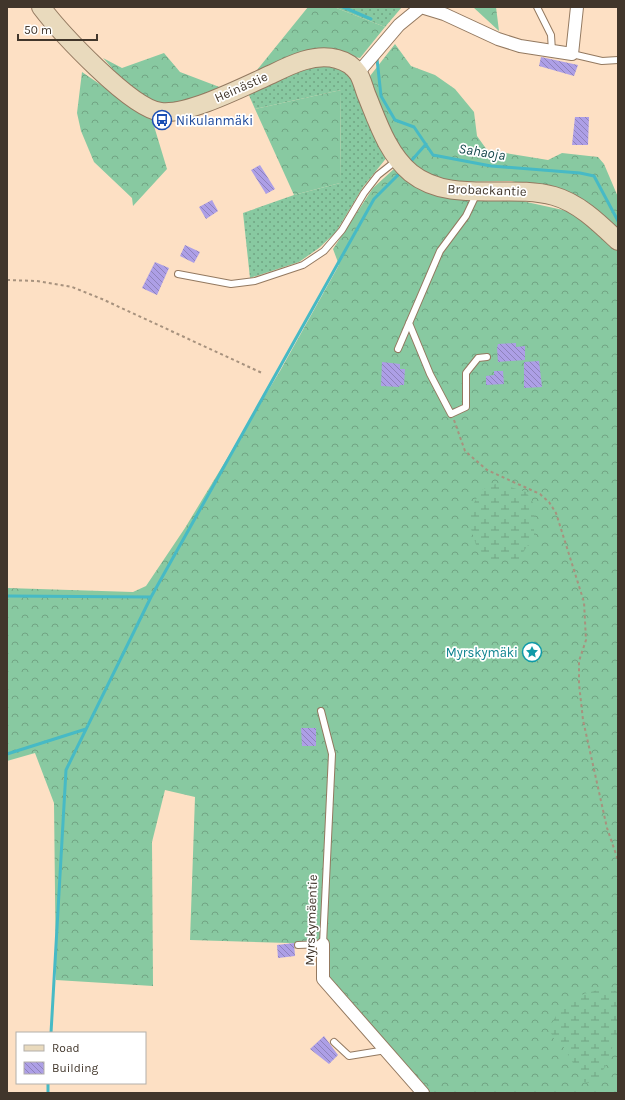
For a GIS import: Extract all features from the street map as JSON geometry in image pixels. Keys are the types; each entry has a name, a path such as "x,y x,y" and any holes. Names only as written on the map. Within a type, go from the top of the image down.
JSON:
{"street":[{"name":"Heinästie","path":"41,7 73,45 128,95 147,108 161,112 178,111 208,102 285,68 318,58 338,59 348,63 358,73"},
{"path":"358,73 399,25 421,7 444,14 498,40 520,46 572,54 577,7"},
{"name":"Brobackantie","path":"358,73 379,126 398,158 410,172 424,182 444,189 478,191 534,191 556,196 578,208 603,227 618,241"},
{"name":"Myrskymäentie","path":"323,944 322,979 423,1093"}],"lane":[{"path":"537,7 551,35 552,51"},
{"path":"572,54 602,61 618,60"},
{"path":"178,274 230,284 254,281 303,265 324,251 342,230 364,193 378,175 398,158"},
{"path":"398,348 440,251 466,216 478,191"},
{"path":"409,322 430,374 451,414 466,407 466,373 478,358 487,357"},
{"name":"Myrskymäentie","path":"321,711 332,754 323,944"},
{"path":"298,945 323,944"},
{"path":"334,1042 349,1056 386,1050"}],"path":[{"path":"7,280 37,281 72,287 102,299 262,373"},
{"path":"451,414 465,451 487,470 540,494 550,502 556,513 584,602 586,640 579,661 579,684 583,720 607,828 618,860"}],"green space":[{"path":"308,7 334,7 385,27 360,58 320,51 257,70"},
{"path":"334,7 402,7 385,27"},
{"path":"473,7 496,7 499,31"},
{"path":"395,44 411,66 435,75 455,89 474,112 477,136 487,150 548,160 562,153 598,157 604,164 618,197 618,232 559,192 511,181 451,182 426,173 404,156 384,118 370,76"},
{"path":"164,53 180,72 222,88 182,103 159,105 140,96 103,58 122,68"},
{"path":"336,65 352,79 388,156 363,187 336,232 319,248 299,262 250,278 243,213 294,195 340,183 341,90 255,109 248,93 309,66"},
{"path":"82,72 136,109 151,116 167,169 133,206 132,198 94,162 81,131 77,113"},
{"path":"341,90 340,183 294,195 255,109"},
{"path":"395,168 490,199 522,201 572,212 618,251 618,1093 423,1093 323,979 323,944 190,940 195,797 165,790 152,842 153,986 56,980 54,803 35,753 7,761 7,588 133,592 146,586 185,528 280,371 339,265 333,249 373,188"},
{"path":"498,483 526,492 534,504 534,536 518,560 491,560 477,548 467,516 481,490"},
{"path":"606,988 618,992 618,1041 613,1045 607,1064 594,1084 584,1082 563,1046 554,1039 549,1029 560,1011 571,1000 586,993"}],"building":[{"path":"541,57 578,65 574,76 539,66"},
{"path":"575,117 589,117 588,145 572,145"},
{"path":"260,165 275,189 266,194 251,170"},
{"path":"212,200 218,211 206,219 199,207"},
{"path":"185,245 200,252 194,263 180,256"},
{"path":"155,262 169,268 157,295 142,288"},
{"path":"516,343 516,347 525,346 525,360 498,362 498,344"},
{"path":"539,361 542,387 524,388 524,362"},
{"path":"382,362 400,364 400,369 405,369 404,385 400,385 399,387 381,386"},
{"path":"494,371 503,371 504,384 486,385 486,376 494,375"},
{"path":"301,728 316,728 316,746 302,746"},
{"path":"294,943 295,956 278,958 277,945"},
{"path":"324,1036 338,1055 329,1064 310,1049"}],"waterway":[{"name":"Sahaoja","path":"343,7 371,19"},
{"name":"Sahaoja","path":"377,59 381,96 395,120 414,127 433,155 491,166 580,173 594,176 618,221"},
{"path":"412,160 426,144"},
{"path":"51,1032 66,770 151,597 374,199 399,174"},
{"path":"7,596 151,597"},
{"path":"7,754 86,729"},
{"path":"48,1084 48,1093"}],"place":[{"name":"Nikulanmäki","path":"162,120"},
{"name":"Myrskymäki","path":"532,652"}]}
